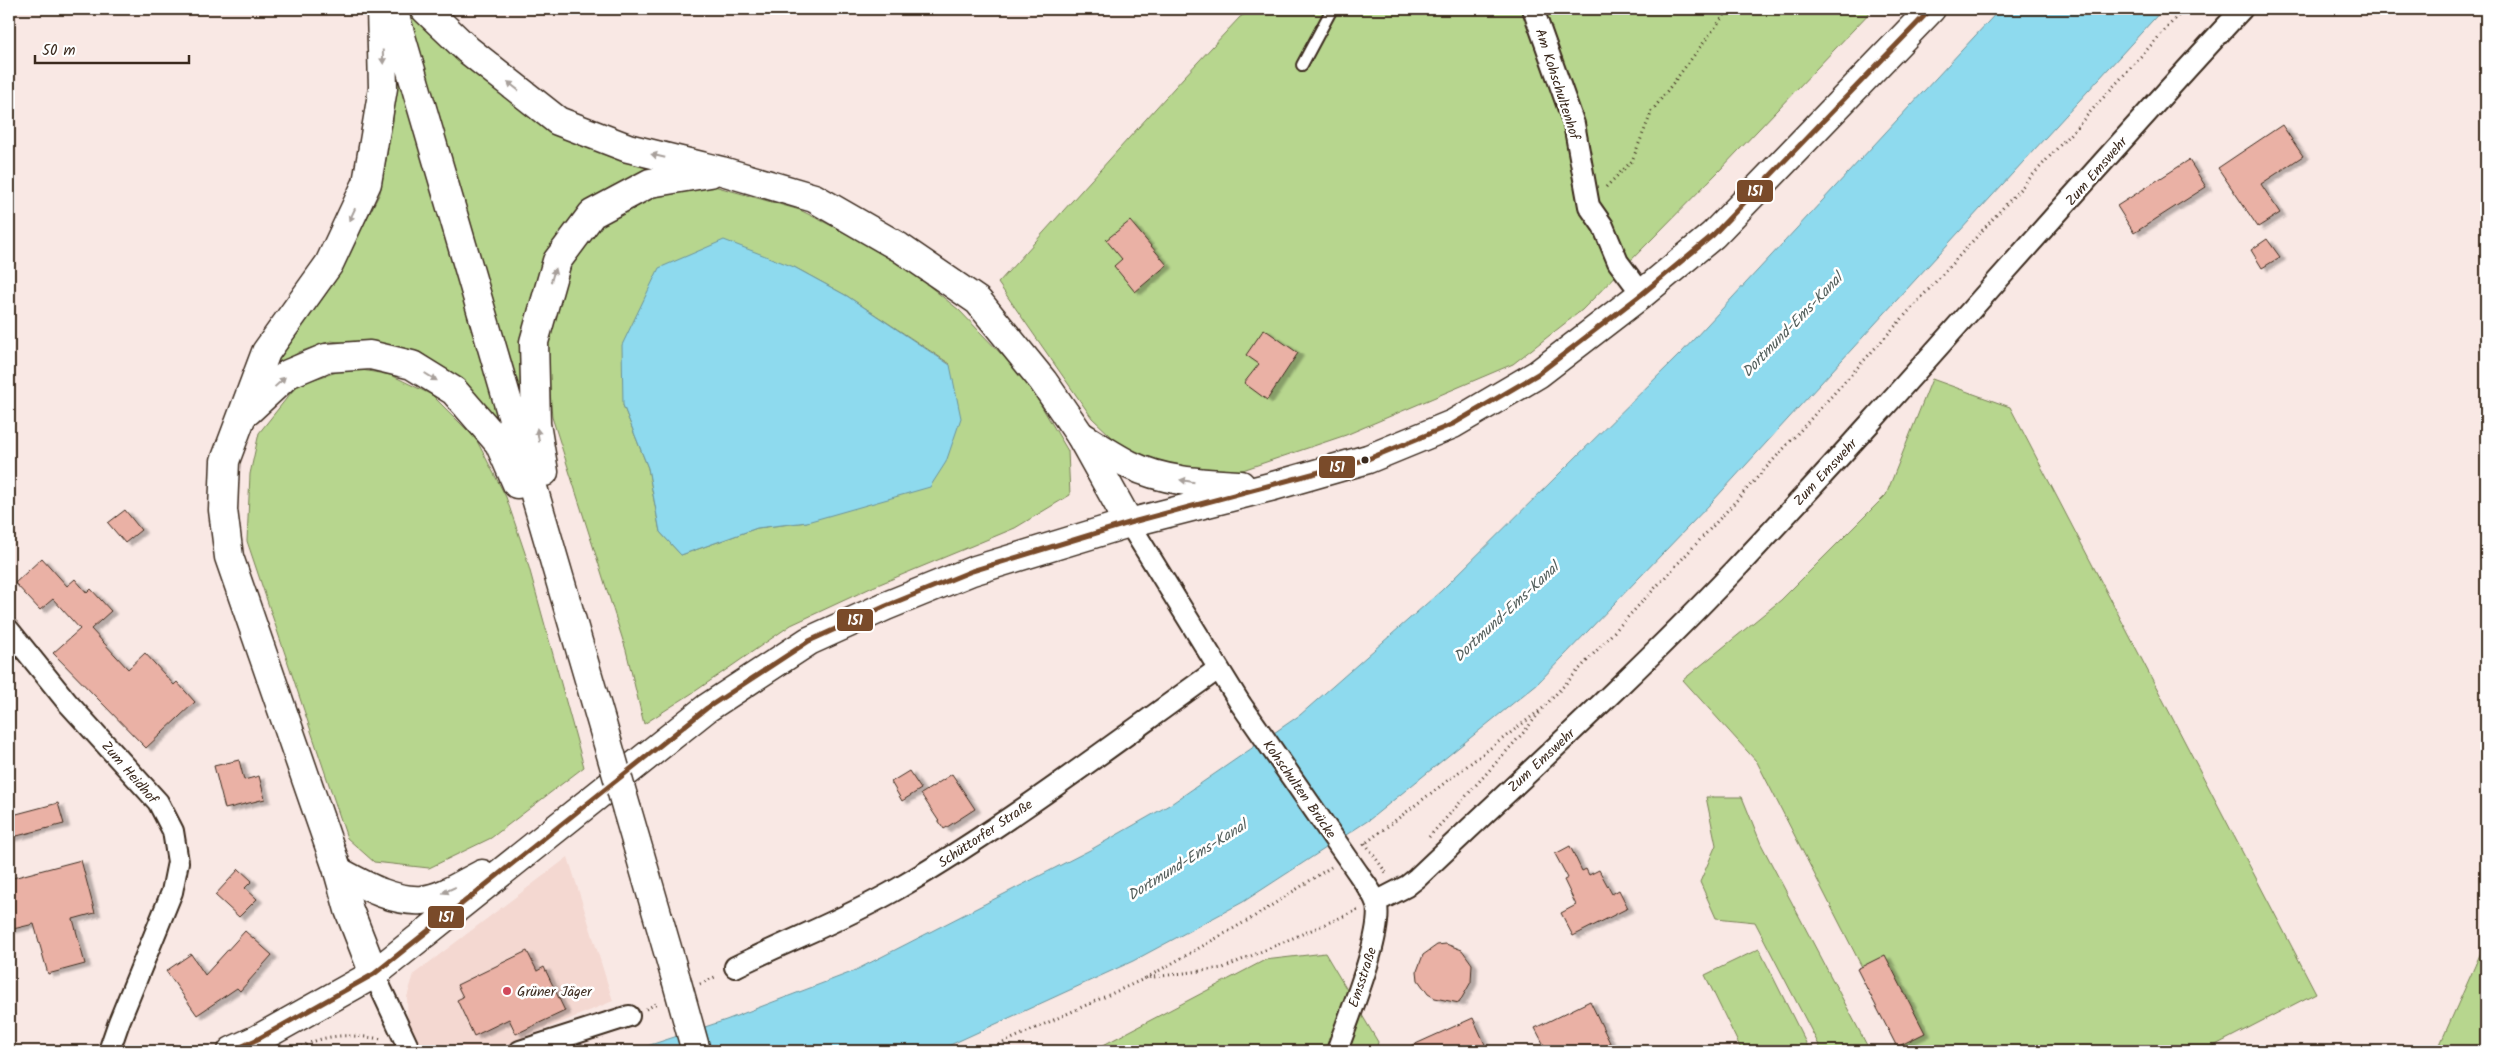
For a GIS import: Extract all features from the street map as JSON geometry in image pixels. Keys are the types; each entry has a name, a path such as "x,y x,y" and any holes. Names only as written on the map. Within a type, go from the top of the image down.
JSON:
{"main road":[{"path":"374,974 349,910 338,871 229,557 223,510 224,461 244,415 266,352 329,264 367,182 383,88 381,9"},
{"path":"393,9 696,1051"},
{"path":"425,9 468,50 558,121 628,148 722,171 814,198 899,247 978,301 1042,381 1080,435 1129,523"},
{"path":"232,1051 374,974 707,708 810,640 972,571 1129,523 1270,487 1368,459 1453,424 1538,374 1642,294 1713,235 1931,9"},
{"path":"562,587 536,424 534,342 557,261 592,214 650,183 722,171"},
{"path":"244,415 288,374 326,358 370,355 412,365 454,391 499,443 562,587"},
{"path":"1080,435 1131,465 1163,476 1194,482 1270,487"},
{"path":"338,871 376,891 398,898 423,900 446,892 539,844"}],"street":[{"name":"Am Kohschultenhof","path":"1533,9 1574,124 1589,206 1603,226 1618,262 1642,294"},
{"name":"Zum Emswehr","path":"1376,902 1401,890 1417,878 1658,649 1837,461 2161,96 2242,9"},
{"path":"1129,523 1218,669"},
{"name":"Zum Heidhof","path":"9,630 67,702 158,802 173,831 178,862 172,892 109,1051"},
{"name":"Kohschulten Brücke","path":"1218,669 1376,902"},
{"name":"Schüttorfer Straße","path":"735,967 848,915 949,858 1218,669"},
{"name":"Emsstraße","path":"1338,1051 1373,945 1378,917 1376,902"},
{"path":"374,974 408,1047"},
{"path":"520,1051 629,1016"}],"lane":[{"path":"1302,65 1332,9"}],"path":[{"path":"1589,206 1632,161 1652,112 1729,9"},
{"path":"1424,842 1523,733 1543,708 1718,520 2184,9"},
{"path":"1359,848 1543,708"},
{"path":"1146,978 1223,968 1376,902 1391,878 1365,843"},
{"path":"985,1051 1146,978 1252,918 1336,864"},
{"path":"292,1051 331,1035 354,1035 408,1047"}],"shaded area":[{"path":"568,857 613,1001 492,1051 419,1051 408,1036 407,997 414,974"}],"green space":[{"path":"393,9 424,9 558,122 720,171 650,182 556,261 535,425 561,585"},
{"path":"1253,9 1873,9 1719,171 1582,310 1513,364 1346,435 1222,477 1195,474 1132,453 1112,437 1092,418 998,283 1184,77 1240,17"},
{"path":"395,67 504,430 459,379 420,352 331,341 299,352 271,371 335,281 380,193 393,121"},
{"path":"714,186 800,210 892,256 959,310 1026,380 1068,451 1070,495 1015,528 875,586 791,625 644,724 626,650 552,417 547,350 566,270 597,225 645,196","holes":["794,267 847,296 950,364 807,522 757,528 681,555 660,532 648,468 623,405"]},
{"path":"350,368 391,375 432,395 476,439 506,497 525,553 584,767 491,838 429,868 374,862 347,838 247,541 250,474 259,433 298,384"},
{"path":"1932,379 2010,407 2316,993 2204,1051 1905,1051 1757,762 1683,680 1781,600 1886,495"},
{"path":"1706,797 1742,797 1761,844 1870,1051 1822,1051 1755,922 1716,918 1700,882 1716,845"},
{"path":"2486,941 2486,1051 2440,1051 2438,1049"},
{"path":"1759,949 1810,1051 1742,1051 1705,975"},
{"path":"1325,953 1378,1042 1376,1051 1092,1051 1265,960"}],"water":[{"name":"Dortmund-Ems-Kanal","path":"2000,9 2163,9 1713,501 1538,683 1369,820 1243,902 1133,961 937,1051 632,1051 726,1020 852,972 1092,849 1171,804 1300,715 1441,591 1682,352"},
{"path":"724,240 794,267 847,296 950,365 961,418 946,462 930,487 807,522 757,528 681,555 660,532 648,468 623,405 622,345 659,268"}],"building":[{"path":"2282,125 2303,156 2261,184 2280,213 2258,227 2218,168"},
{"path":"2189,160 2206,187 2134,233 2117,206"},
{"path":"1130,221 1167,265 1135,292 1114,266 1122,259 1106,240"},
{"path":"2267,239 2280,257 2262,268 2251,250"},
{"path":"1264,329 1298,353 1267,400 1244,383 1259,364 1246,355"},
{"path":"125,510 141,530 125,543 108,523"},
{"path":"42,558 67,586 75,579 87,593 91,589 111,611 91,629 128,669 145,653 174,685 177,682 195,702 146,748 53,653 80,629 53,599 40,610 15,583"},
{"path":"239,760 244,780 259,776 265,799 225,809 214,766"},
{"path":"909,771 921,789 902,801 891,782"},
{"path":"952,774 975,809 944,829 921,794"},
{"path":"58,803 64,824 9,838 9,816"},
{"path":"1570,846 1582,871 1586,869 1589,875 1599,870 1612,894 1619,890 1628,908 1573,936 1561,913 1576,905 1564,880 1568,878 1555,854"},
{"path":"81,860 95,913 73,919 85,964 48,974 34,924 9,930 9,879"},
{"path":"239,869 252,881 245,888 257,899 239,917 215,895"},
{"path":"245,931 272,955 240,991 237,988 197,1015 166,971 191,954 205,975"},
{"path":"1446,944 1462,950 1472,964 1471,982 1459,1003 1435,998 1428,994 1418,980 1417,971 1423,955 1437,945"},
{"name":"Grüner Jäger","path":"527,951 537,971 544,967 565,1011 516,1034 509,1019 474,1036 457,1000 463,997 457,985"},
{"path":"1885,955 1925,1033 1897,1047 1857,969"},
{"path":"1590,1001 1614,1051 1547,1051 1535,1028"},
{"path":"1473,1018 1488,1051 1400,1051"}],"transit line":[{"name":"151","path":"232,1051 258,1039 374,974 707,708 809,641 886,606 972,571 1129,523 1368,459 1453,424 1538,374 1642,294 1713,235 1931,9"}],"place":[{"name":"Grüner Jäger","path":"507,991"}]}
